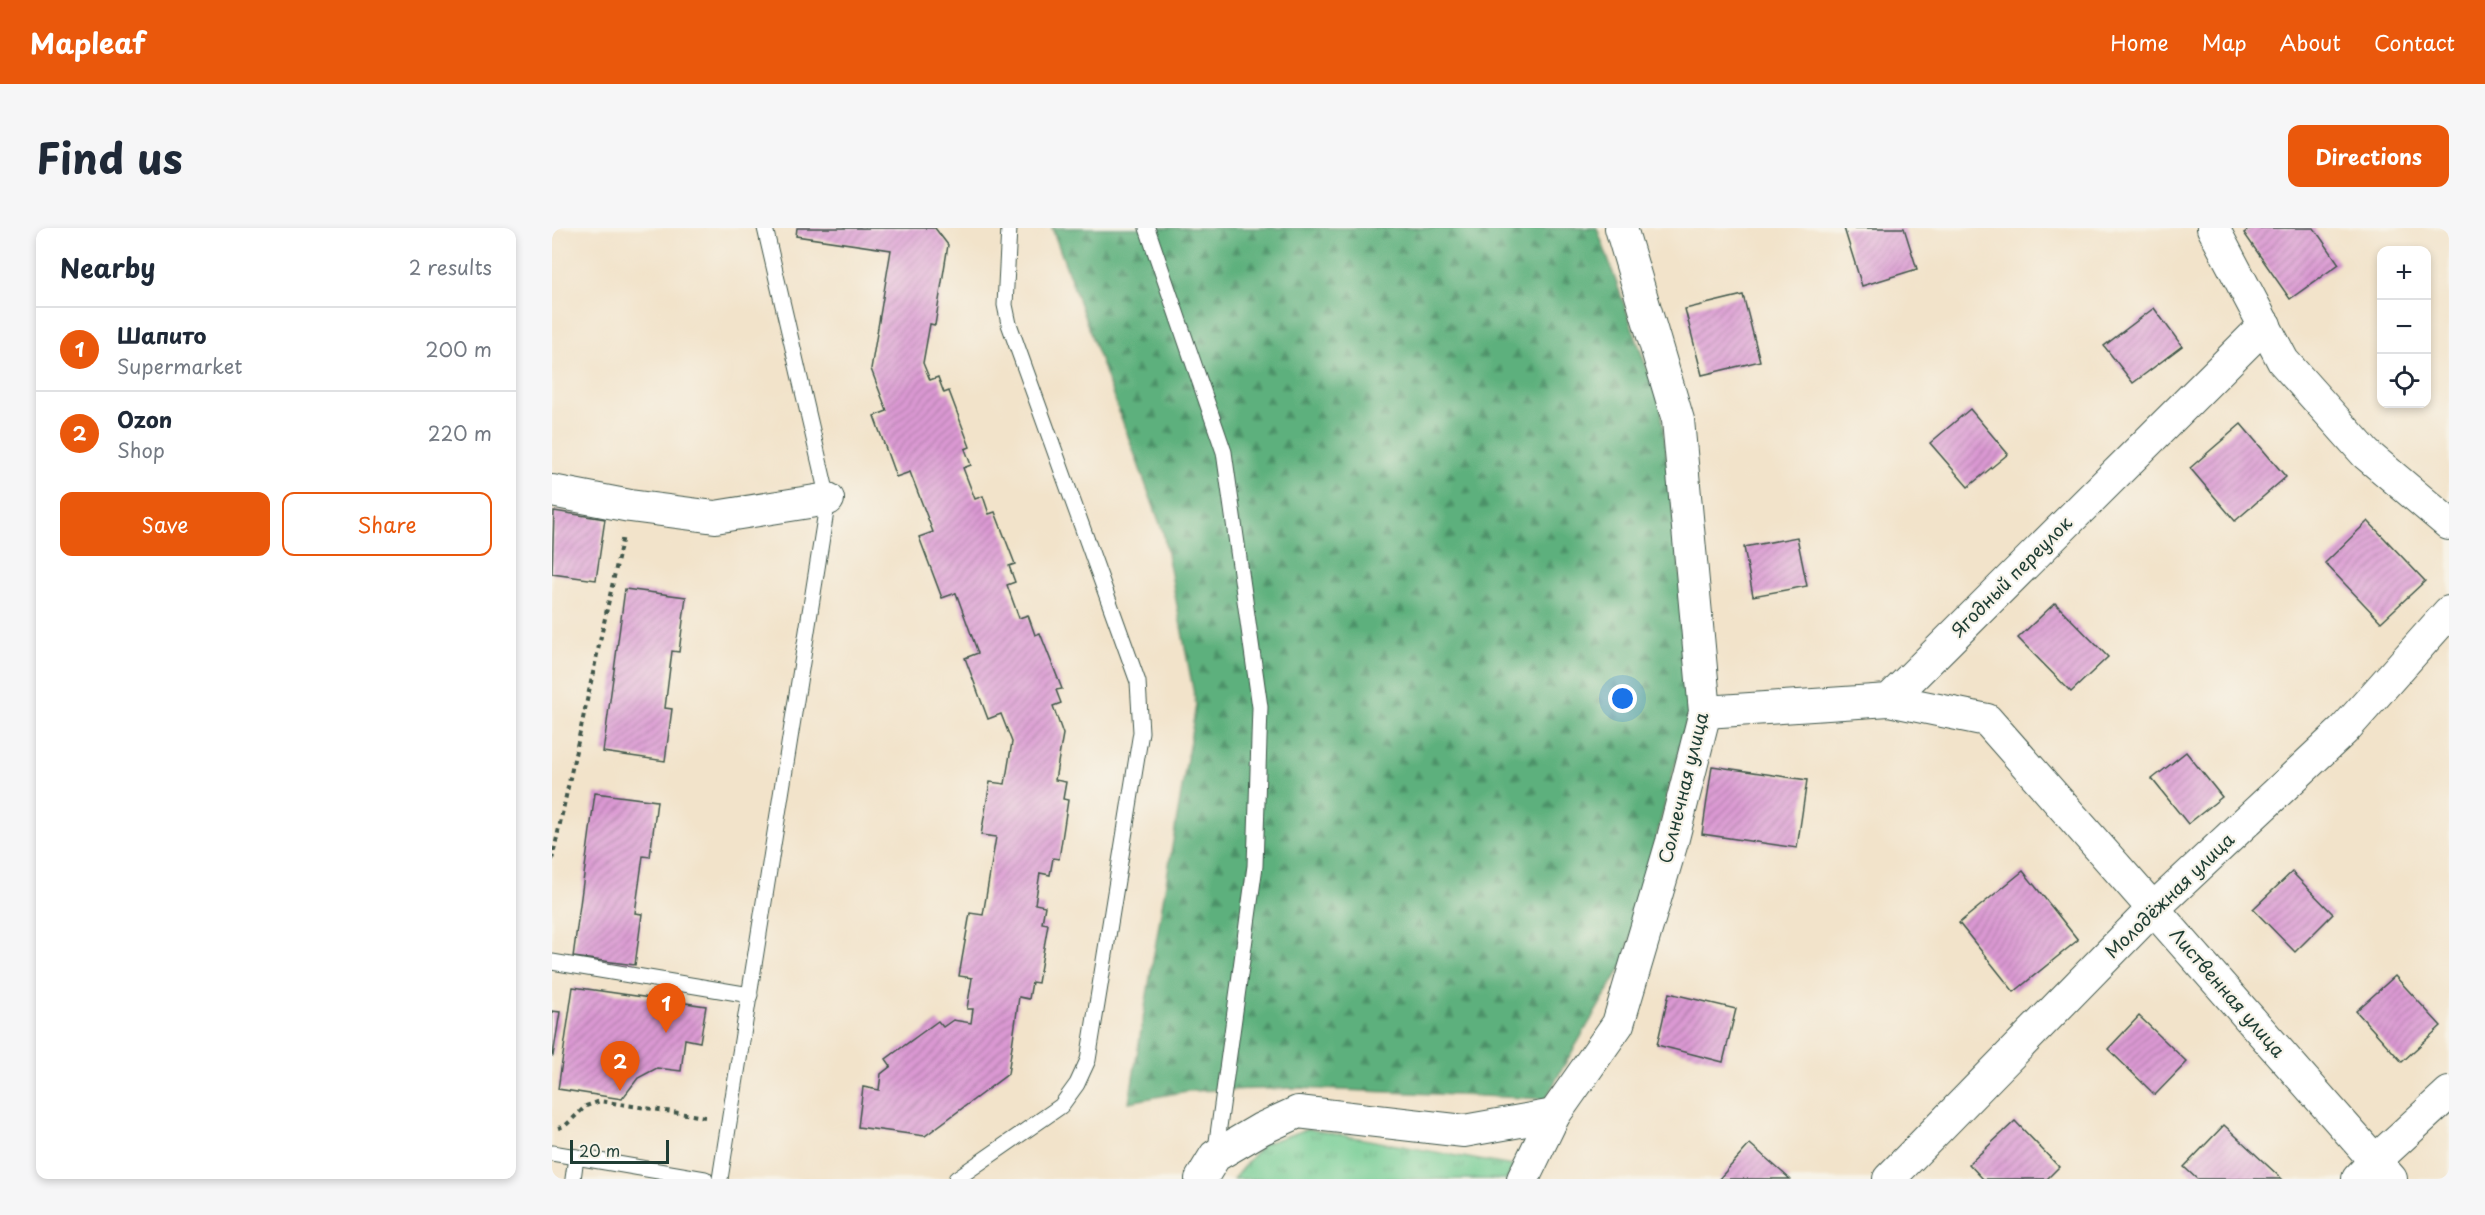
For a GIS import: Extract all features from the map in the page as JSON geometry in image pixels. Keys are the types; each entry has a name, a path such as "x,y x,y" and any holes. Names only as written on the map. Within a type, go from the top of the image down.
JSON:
{"street":[{"name":"Солнечная улица","path":"1523,1179 1554,1114 1617,1024 1672,842 1705,712 1678,420 1621,228"},
{"path":"2213,228 2283,361 2366,454 2449,524"},
{"name":"Ягодный переулок","path":"1888,700 2265,325"},
{"path":"552,490 630,506 715,517 828,500"},
{"name":"Молодёжная улица","path":"1889,1179 2154,908 2344,730 2449,612"},
{"path":"1705,712 1888,700"},
{"name":"Лиственная улица","path":"1888,700 1987,720 2154,908 2375,1173"},
{"path":"2375,1173 2449,1093"},
{"path":"1208,1168 1260,1129 1298,1112 1464,1131 1554,1114"}],"lane":[{"path":"720,1179 828,500 765,228"},
{"path":"956,1179 1061,1106 1077,1084 1088,1060 1141,732 1138,682 1009,324 1005,305 1009,228"},
{"path":"1147,228 1224,453 1260,707 1255,866 1208,1168"},
{"path":"552,962 750,994"},
{"path":"552,1153 705,1179"},
{"path":"573,1179 576,1157"}],"path":[{"path":"552,860 630,506"},
{"path":"552,1130 565,1126 586,1106 600,1101 730,1120"}],"green space":[{"path":"1052,228 1597,228 1661,408 1694,692 1624,963 1546,1099 1296,1088 1187,1091 1129,1102 1196,705 1163,532"},
{"path":"1308,1129 1513,1166 1507,1179 1233,1179 1263,1144"}],"building":[{"path":"797,228 935,228 948,245 935,325 930,324 923,363 930,380 938,377 944,393 949,391 970,447 965,449 971,465 963,468 975,499 983,496 989,514 995,512 1015,564 1009,566 1015,582 1007,585 1019,618 1028,615 1035,635 1040,633 1062,689 1056,690 1061,703 1053,706 1063,734 1055,780 1066,782 1063,799 1068,800 1059,859 1053,858 1050,875 1040,873 1035,904 1045,906 1042,923 1048,924 1038,983 1032,982 1029,999 1019,997 1008,1074 925,1136 858,1127 863,1087 879,1090 881,1074 891,1066 886,1059 938,1021 943,1027 953,1020 971,1023 973,1009 967,1009 972,978 959,976 970,913 983,915 996,837 981,835 990,782 1005,784 1012,742 1001,714 988,719 965,658 978,653 956,593 942,598 919,537 933,532 910,472 896,477 874,416 887,411 871,369 891,250 796,236"},
{"path":"1844,228 1904,228 1917,269 1862,286"},
{"path":"2251,228 2314,228 2339,264 2290,299 2244,233"},
{"path":"1743,295 1760,361 1702,375 1685,309"},
{"path":"2154,308 2182,346 2133,383 2104,346"},
{"path":"1970,409 2008,454 1968,487 1930,443"},
{"path":"2241,424 2286,477 2235,521 2190,468"},
{"path":"554,511 605,519 596,580 552,574"},
{"path":"2368,521 2425,581 2381,622 2325,563"},
{"path":"1797,537 1807,586 1753,596 1744,547"},
{"path":"625,589 686,597 679,652 672,651 665,708 672,709 665,761 603,752"},
{"path":"2055,603 2108,657 2071,692 2018,638"},
{"path":"2186,752 2222,797 2188,824 2152,779"},
{"path":"1712,766 1807,780 1797,848 1702,834"},
{"path":"595,793 657,801 650,857 643,856 635,913 642,914 635,965 573,957"},
{"path":"2023,871 2078,940 2014,992 1959,923"},
{"path":"2292,872 2333,914 2295,952 2253,909"},
{"path":"2395,976 2441,1026 2402,1062 2356,1011"},
{"path":"573,987 706,1006 700,1042 685,1039 681,1071 657,1068 638,1078 622,1099 558,1089"},
{"path":"1669,993 1736,1009 1723,1062 1657,1045"},
{"path":"552,1011 560,1012 553,1056 552,1055"},
{"path":"2139,1016 2187,1062 2155,1095 2108,1049"},
{"path":"2015,1121 2059,1167 2047,1179 1983,1179 1969,1164"},
{"path":"2224,1125 2282,1179 2197,1179 2184,1167"},
{"path":"1750,1144 1790,1179 1719,1179"}],"place":[{"name":"Шапито","path":"666,1033"},
{"name":"Ozon","path":"620,1091"}]}
